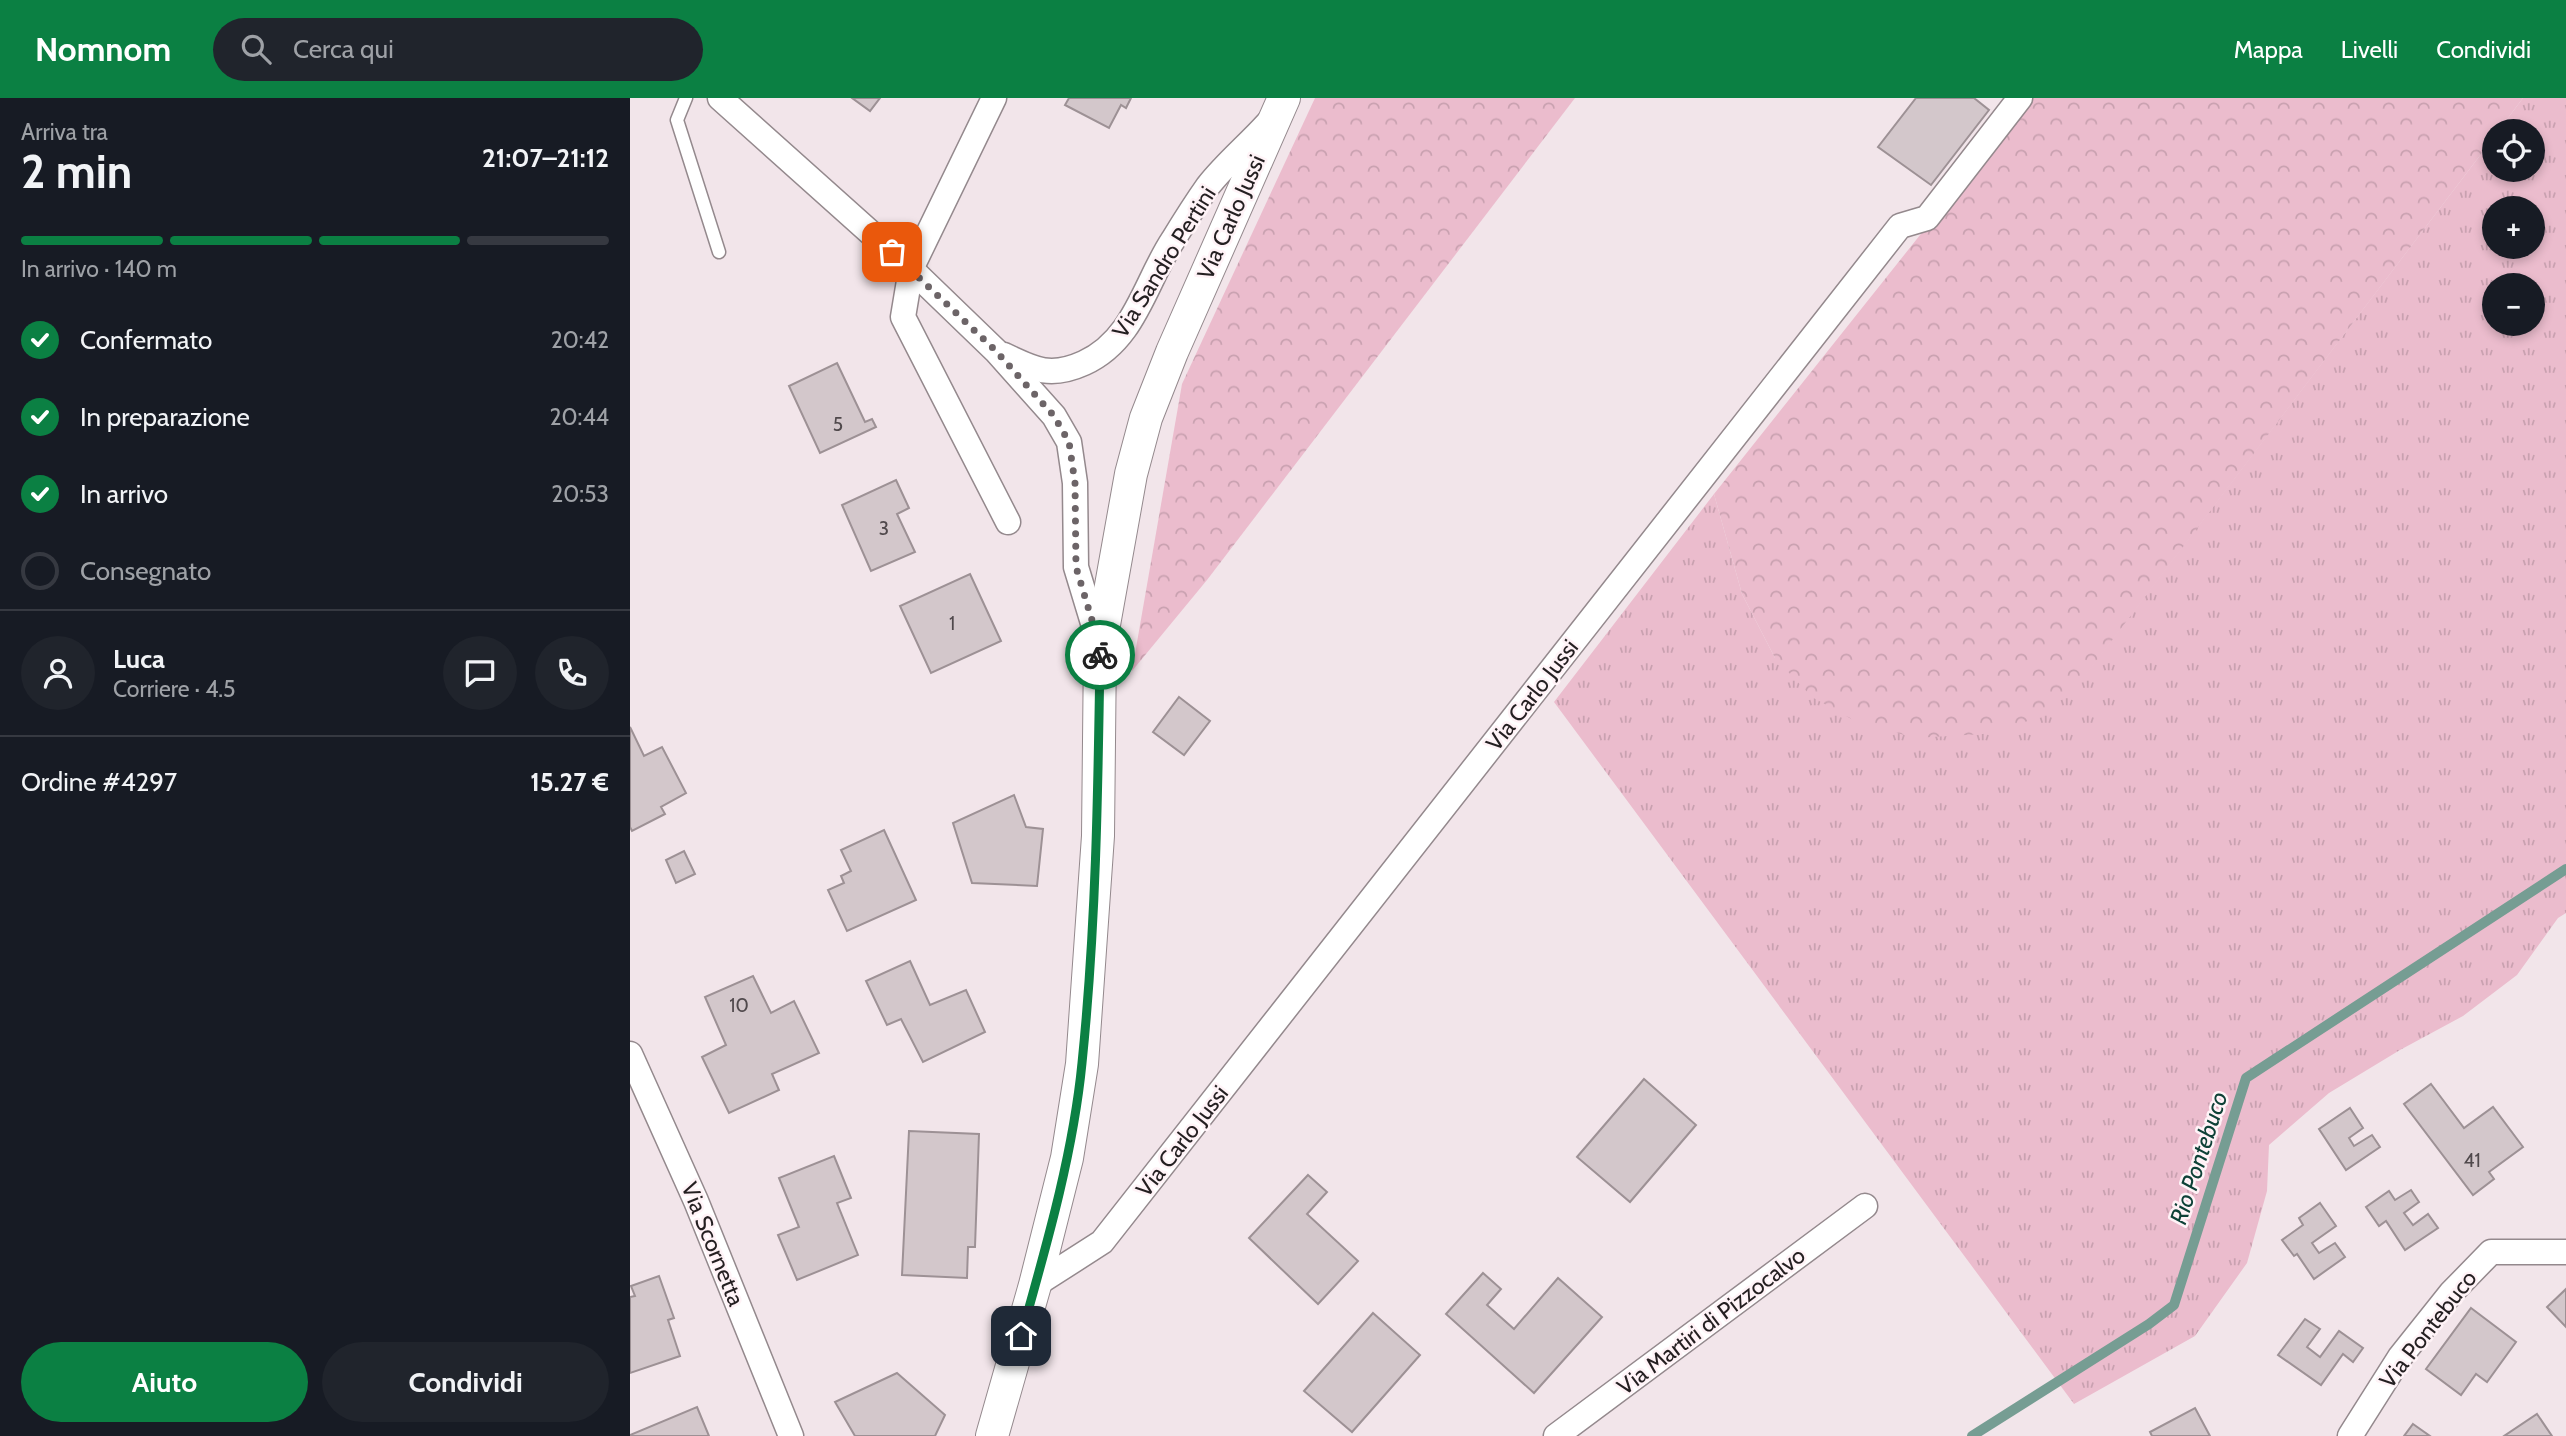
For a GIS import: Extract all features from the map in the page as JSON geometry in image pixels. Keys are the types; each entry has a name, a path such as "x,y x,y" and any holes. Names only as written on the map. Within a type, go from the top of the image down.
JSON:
{"street":[{"name":"Via Sandro Pertini","path":"720,98 911,269 996,351 1054,416 1069,442 1075,483 1076,567 1100,647"},
{"path":"994,98 911,269 903,317 1008,522"},
{"name":"Via Carlo Jussi","path":"1035,1285 1102,1242 1900,226 1927,218 2020,98"},
{"name":"Via Sandro Pertini","path":"996,351 1032,369 1052,373 1076,367 1098,357 1116,342 1128,326 1170,244 1209,185 1280,107"},
{"name":"Via Carlo Jussi","path":"992,1436 1035,1285 1067,1158 1082,1064 1098,836 1100,647 1122,516 1146,418 1280,107"},
{"name":"Via Scornetta","path":"630,1054 696,1201 791,1436"},
{"name":"Via Martiri di Pizzocalvo","path":"1556,1436 1865,1206"},
{"name":"Via Pontebuco","path":"2350,1436 2400,1357 2451,1293 2491,1252 2566,1252"}],"lane":[{"path":"686,98 677,120 719,252"}],"green space":[{"path":"1315,98 1575,98 1207,580 1132,671 1182,384"},
{"path":"2029,98 2523,98 2507,119 2482,119 2482,153 2085,676 2042,717 1983,734 1915,738 1855,721 1812,697 1775,658 1742,594 1714,494"},
{"path":"2523,98 2566,98 2566,913 2558,918 2517,975 2463,1016 2329,1093 2269,1145 2267,1191 2247,1263 2195,1336 2074,1404 1554,702 1714,494 1742,594 1775,658 2085,675 2482,153 2482,182 2545,182 2545,119 2507,119"}],"building":[{"path":"852,98 880,98 870,111"},
{"path":"1069,98 1131,98 1126,108 1121,105 1109,128 1065,105"},
{"path":"1916,98 1974,98 1989,110 1931,185 1878,147"},
{"path":"837,363 865,422 872,419 876,427 820,453 789,386"},
{"path":"896,480 909,508 897,514 915,552 871,571 842,505"},
{"path":"970,574 1001,641 931,673 900,606"},
{"path":"1179,697 1210,721 1184,755 1153,732"},
{"path":"630,727 644,756 662,747 686,793 661,807 665,814 632,831 630,827"},
{"path":"1014,795 1026,827 1043,829 1037,886 972,883 953,823"},
{"path":"884,830 916,900 847,931 828,890 844,883 841,876 851,871 841,850"},
{"path":"684,851 695,874 676,883 666,860"},
{"path":"910,961 930,1005 966,990 985,1032 923,1062 901,1019 887,1025 866,981"},
{"path":"753,976 771,1013 794,1001 819,1053 772,1074 779,1090 729,1113 702,1057 726,1045 705,997"},
{"path":"1644,1079 1696,1125 1630,1202 1577,1157"},
{"path":"2431,1084 2464,1128 2493,1107 2523,1147 2489,1172 2494,1179 2473,1195 2404,1104"},
{"path":"2350,1108 2363,1128 2349,1138 2354,1146 2372,1135 2380,1147 2346,1170 2319,1129"},
{"path":"909,1131 979,1134 975,1247 968,1247 967,1278 902,1275"},
{"path":"834,1156 851,1198 837,1203 858,1255 797,1280 778,1235 799,1227 779,1178"},
{"path":"1308,1175 1327,1192 1307,1214 1358,1261 1318,1304 1249,1238"},
{"path":"2411,1190 2419,1202 2404,1213 2413,1225 2428,1214 2438,1228 2405,1250 2386,1221 2379,1226 2366,1207 2389,1191 2395,1200"},
{"path":"2320,1203 2336,1226 2312,1243 2319,1253 2335,1243 2345,1257 2314,1279 2297,1254 2294,1256 2282,1240 2303,1225 2299,1218"},
{"path":"1483,1273 1501,1289 1487,1305 1514,1329 1558,1278 1602,1317 1534,1393 1446,1314"},
{"path":"659,1276 674,1318 668,1320 680,1356 630,1373 630,1297 635,1296 631,1286"},
{"path":"2566,1289 2566,1327 2547,1307"},
{"path":"2471,1308 2516,1342 2487,1382 2476,1374 2461,1395 2426,1369"},
{"path":"1373,1313 1420,1355 1352,1432 1304,1391"},
{"path":"2305,1319 2320,1329 2307,1347 2320,1357 2339,1331 2363,1348 2353,1362 2343,1354 2321,1385 2278,1355"},
{"path":"897,1373 945,1415 935,1436 855,1436 835,1402"},
{"path":"697,1407 709,1436 630,1436 630,1435"},
{"path":"2195,1408 2210,1436 2152,1436 2150,1432"},
{"path":"2537,1414 2552,1436 2504,1436"},
{"path":"2413,1424 2430,1436 2404,1436"}],"waterway":[{"name":"Rio Pontebuco","path":"1972,1436 2149,1324 2174,1305 2246,1078 2566,869"}],"way so far":[{"path":"892,252 996,351 1054,416 1069,442 1075,483 1076,567 1100,647 1100,655"}],"route":[{"path":"1021,1336 1067,1158 1082,1064 1098,836 1100,655"}]}
